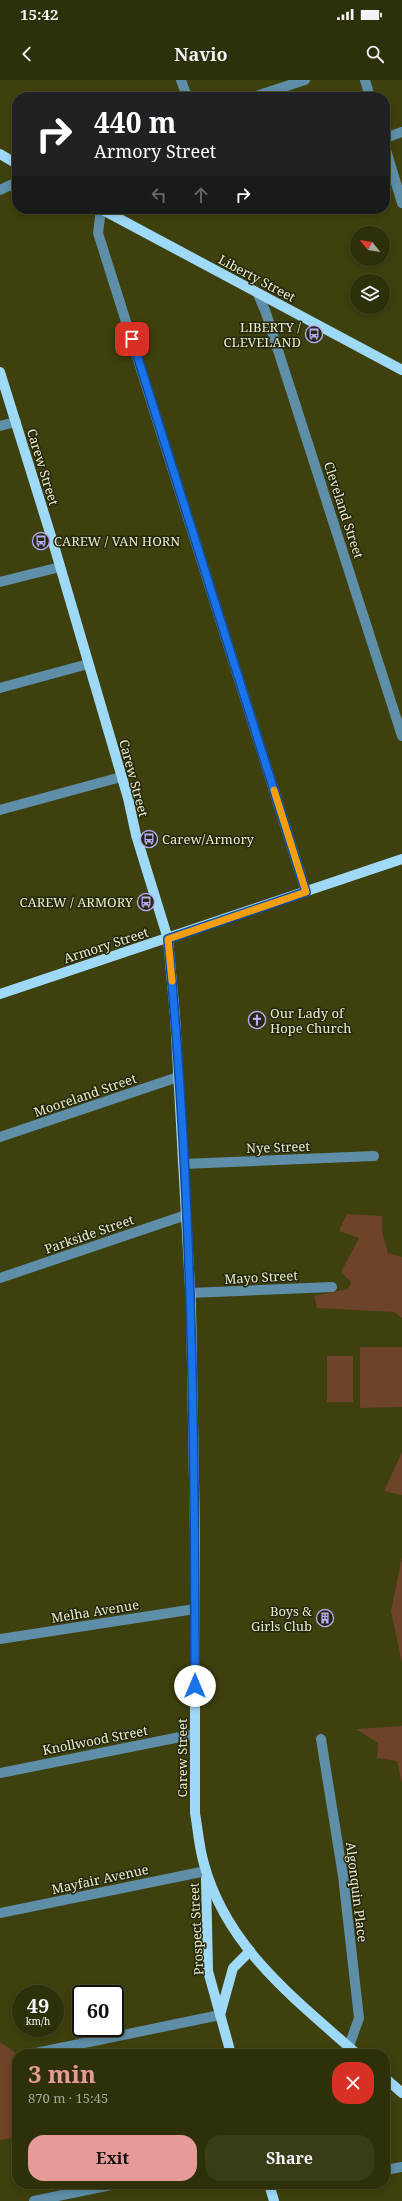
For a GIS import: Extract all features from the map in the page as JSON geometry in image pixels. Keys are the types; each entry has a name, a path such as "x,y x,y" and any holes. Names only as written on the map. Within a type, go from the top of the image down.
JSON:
{"main road":[{"path":"0,154 12,161"},
{"name":"Liberty Street","path":"110,214 402,370"},
{"name":"Carew Street","path":"0,372 60,567 121,776 136,835 168,939 178,1077 190,1293 195,1609 196,1813 200,1846 206,1871 228,1921 250,1951 275,1982 352,2049"},
{"name":"Armory Street","path":"0,994 168,939 402,859"},
{"name":"Prospect Street","path":"206,1871 208,1971 230,2049"},
{"path":"220,2015 234,1968 250,1951"},
{"path":"390,2082 402,2093"},
{"path":"270,2189 274,2201"}],"street":[{"path":"181,80 185,92"},
{"path":"268,92 305,80"},
{"path":"365,80 369,92"},
{"path":"390,136 402,132"},
{"path":"390,163 402,203"},
{"path":"0,190 12,184"},
{"path":"100,214 98,233 306,892"},
{"name":"Cleveland Street","path":"258,294 266,313 314,458 402,736"},
{"path":"0,426 16,422"},
{"path":"0,582 60,567"},
{"path":"0,688 88,664"},
{"path":"0,810 121,776"},
{"name":"Mooreland Street","path":"0,1137 178,1077"},
{"name":"Nye Street","path":"183,1164 374,1156"},
{"name":"Parkside Street","path":"0,1278 186,1215"},
{"name":"Mayo Street","path":"190,1293 332,1286"},
{"name":"Melha Avenue","path":"0,1639 195,1609"},
{"name":"Knollwood Street","path":"0,1773 195,1734"},
{"name":"Algonquin Place","path":"322,1739 343,1876 359,2018 349,2046"},
{"name":"Mayfair Avenue","path":"0,1912 206,1871"},
{"path":"54,2049 155,2027 220,2015"},
{"path":"390,2169 402,2167"},
{"path":"34,2201 92,2189"}],"shaded area":[{"path":"347,1214 382,1216 382,1231 388,1253 402,1257 402,1318 394,1312 317,1308 314,1296 348,1289 351,1282 341,1272 359,1238 339,1231"},
{"path":"360,1347 402,1347 402,1407 360,1408"},
{"path":"327,1356 353,1356 353,1402 327,1402"},
{"path":"402,1452 402,1495 384,1491"},
{"path":"402,1557 402,1663 391,1611"},
{"path":"402,1726 402,1784 397,1761 377,1758 378,1743 356,1729"},
{"path":"0,2042 12,2050 12,2138 0,2140"}],"slow traffic":[{"path":"172,981 168,939 306,892 274,790"}],"place":[{"name":"LIBERTY / CLEVELAND","path":"314,334"},
{"name":"CAREW / VAN HORN","path":"41,541"},
{"name":"Carew/Armory","path":"149,839"},
{"name":"CAREW / ARMORY","path":"146,902"},
{"name":"Our Lady of Hope Church","path":"257,1020"},
{"name":"Boys & Girls Club","path":"325,1618"}],"route":[{"path":"132,339 306,892 168,939 175,1016 191,1306 195,1538 195,1686"}]}
